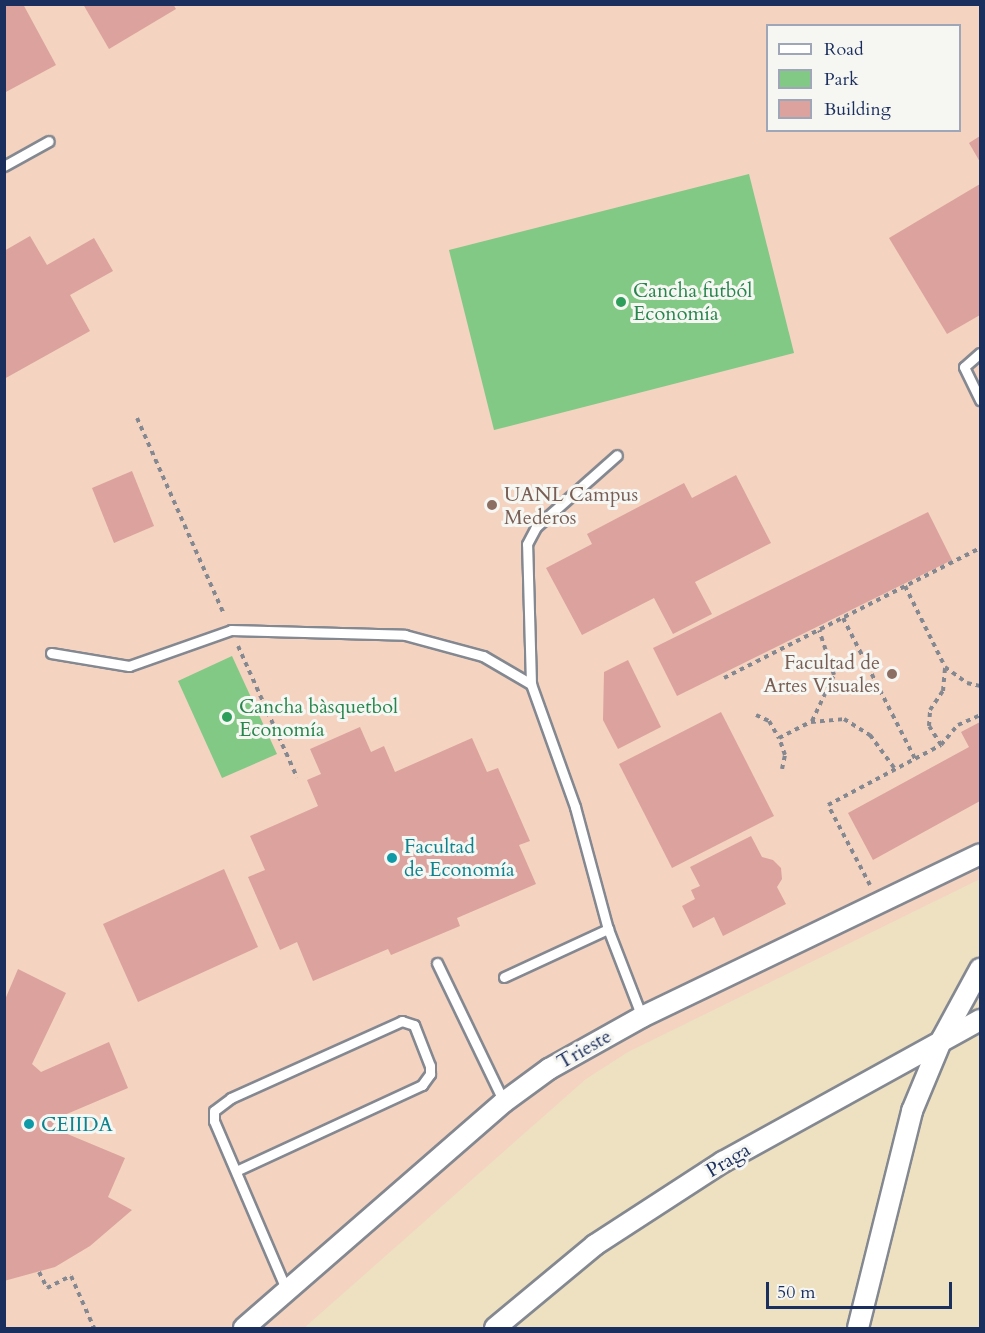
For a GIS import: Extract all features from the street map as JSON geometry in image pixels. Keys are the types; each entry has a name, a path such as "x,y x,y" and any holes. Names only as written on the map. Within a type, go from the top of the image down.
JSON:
{"street":[{"name":"Trieste","path":"244,1329 504,1102 549,1069 642,1017 981,854"},
{"path":"858,1329 912,1111 942,1039 981,969"},
{"name":"Praga","path":"495,1329 595,1245 723,1162 942,1039 981,1020"}],"lane":[{"path":"4,166 49,141"},
{"path":"981,353 964,368 981,400"},
{"path":"617,455 536,527 527,544 531,684 575,807 608,929 642,1017"},
{"path":"51,653 129,666 231,630 405,635 483,656 531,684"},
{"path":"504,977 608,929"},
{"path":"437,963 504,1102"},
{"path":"236,1171 422,1085 430,1074 430,1066 414,1025 402,1022 220,1105 214,1112 214,1121 287,1293"}],"path":[{"path":"137,418 297,777"},
{"path":"724,678 981,548"},
{"path":"905,586 945,667 967,683 981,686"},
{"path":"843,618 915,759"},
{"path":"811,722 834,675 819,630"},
{"path":"941,746 929,726 930,710 943,691 945,667"},
{"path":"756,715 769,721 779,738 785,754 782,769"},
{"path":"880,902 828,805 941,746 958,725 981,715"},
{"path":"779,738 811,722 844,719 870,735 895,769"},
{"path":"39,1272 47,1288 71,1276 94,1329"}],"shaded area":[{"name":"UANL Campus Mederos","path":"5,5 980,5 980,879 628,1052 586,1079 304,1328 5,1328"}],"green space":[{"name":"Cancha futból Economía","path":"749,174 794,353 494,430 449,250"},
{"name":"Cancha bàsquetbol Economía","path":"232,656 277,754 222,778 178,681"}],"building":[{"path":"4,4 23,4 56,65 4,93"},
{"path":"83,4 173,4 176,9 109,49"},
{"path":"980,136 980,162 969,143"},
{"path":"980,184 980,315 947,334 889,238"},
{"path":"30,236 47,265 94,238 113,271 70,295 90,331 4,379 4,251"},
{"path":"132,471 154,526 114,543 92,488"},
{"path":"736,475 771,543 695,582 712,614 673,634 654,598 582,635 546,568 592,544 587,534 684,483 692,498"},
{"path":"928,512 952,560 677,696 653,648"},
{"path":"628,660 661,727 618,749 603,720 604,672"},
{"path":"721,712 774,816 672,868 619,764"},
{"path":"980,722 980,801 873,860 848,813 969,747 961,732"},
{"name":"Facultad de Economía","path":"360,727 371,752 384,746 395,772 472,738 487,772 498,768 530,841 519,845 536,884 457,918 460,926 391,955 388,949 313,981 297,942 280,950 248,877 265,870 250,836 318,806 307,780 321,774 310,749"},
{"path":"751,836 762,857 773,860 781,868 782,879 777,887 786,904 723,936 714,917 693,928 682,906 695,899 691,890 700,886 690,867"},
{"path":"224,869 258,947 138,1002 103,924"},
{"name":"CEIIDA","path":"18,969 66,993 32,1064 41,1072 109,1042 128,1088 55,1119 53,1128 125,1158 108,1197 132,1210 90,1246 55,1267 4,1281 4,1002"}],"place":[{"name":"Cancha futból Economía","path":"621,302"},
{"name":"UANL Campus Mederos","path":"492,505"},
{"name":"Facultad de Artes Visuales","path":"892,674"},
{"name":"Cancha bàsquetbol Economía","path":"227,717"},
{"name":"Facultad de Economía","path":"392,858"},
{"name":"CEIIDA","path":"29,1124"}]}
